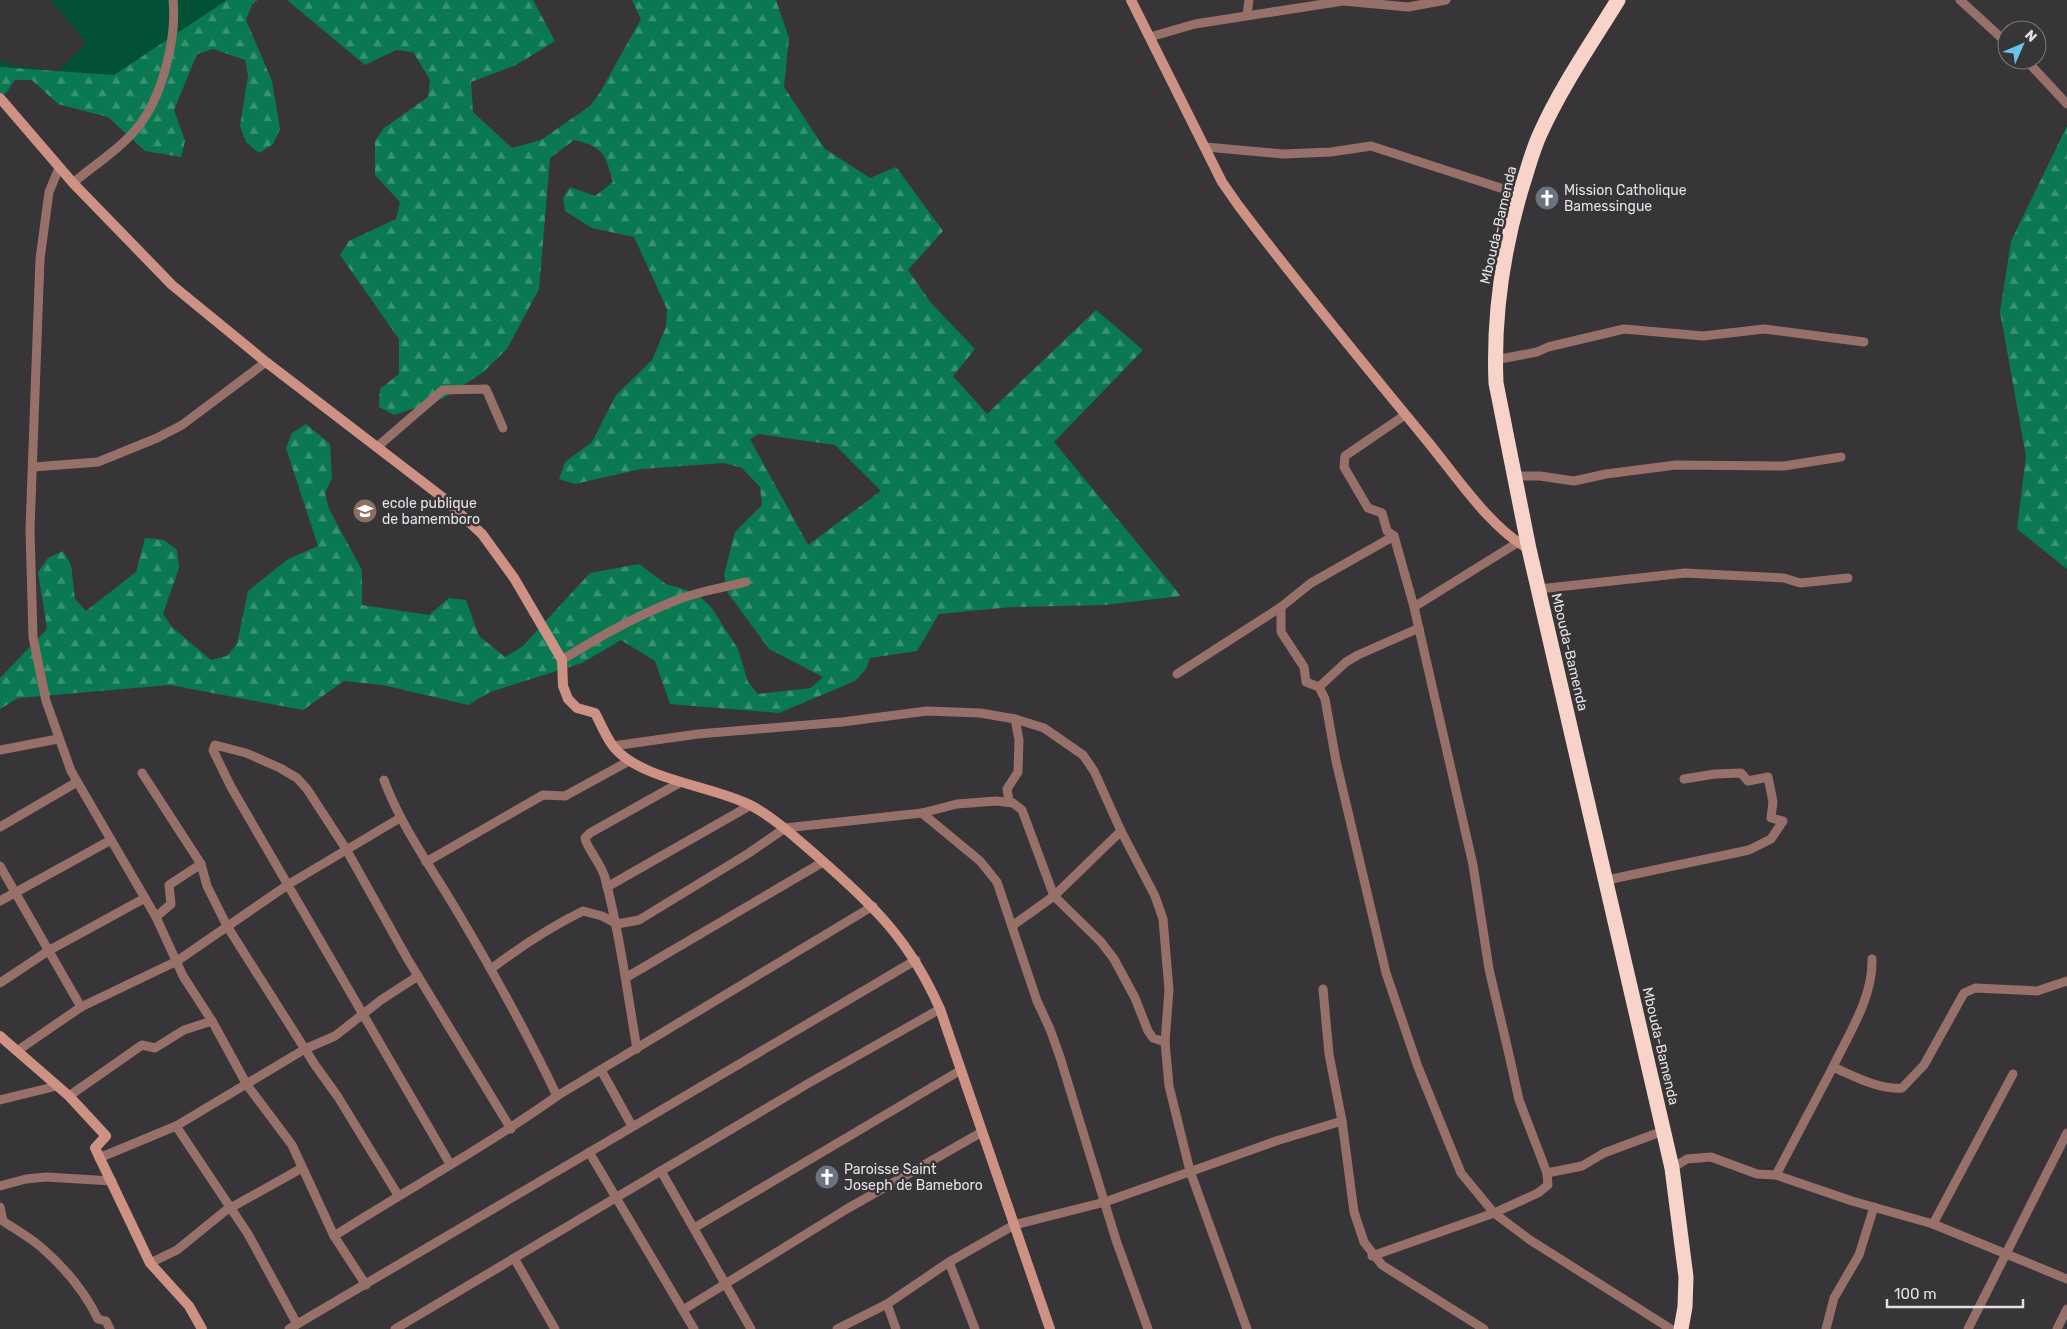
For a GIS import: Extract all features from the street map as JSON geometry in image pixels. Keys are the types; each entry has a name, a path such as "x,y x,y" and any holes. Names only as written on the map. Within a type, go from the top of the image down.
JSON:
{"highway":[{"name":"Mbouda-Bamenda","path":"1618,0 1555,102 1538,136 1519,194 1501,272 1496,315 1496,383 1515,476 1523,546 1539,589 1672,1168 1686,1277 1685,1307 1681,1329"}],"street":[{"path":"72,183 130,136 148,110 167,62 171,38 172,0"},
{"path":"1131,0 1222,182 1243,212 1343,340 1505,534 1523,546 1414,608"},
{"path":"1247,15 1249,0"},
{"path":"1150,37 1195,24 1343,1 1408,7 1446,0"},
{"path":"1960,0 1997,34"},
{"path":"2035,70 2067,104"},
{"path":"0,98 72,183 172,285 266,362 442,497 482,534 514,578 562,660 563,686 568,699 577,708 596,713 613,746 629,761 681,782 751,805 784,828 823,862 873,906 897,933 916,960 940,1009 1050,1329"},
{"path":"1206,147 1283,154 1331,152 1371,146 1519,194"},
{"path":"59,168 49,192 40,259 34,467 29,561 33,637 40,680 58,739 77,782 156,917 183,976 212,1021 247,1085 292,1145 334,1236 366,1285"},
{"path":"1495,360 1624,329 1703,336 1764,330 1864,342"},
{"path":"34,467 98,462 157,438 182,425 266,362"},
{"path":"377,447 443,390 486,389 503,428"},
{"path":"1372,1256 1494,1213 1538,1193 1548,1185 1547,1173 1520,1100 1506,1042 1483,938 1473,864 1419,628 1394,536 1387,531 1382,513 1368,508 1344,467 1346,456 1405,414"},
{"path":"1515,476 1540,476 1574,481 1606,474 1676,465 1784,466 1841,457"},
{"path":"1177,674 1281,607 1311,583 1394,536"},
{"path":"1539,589 1684,573 1784,578 1800,583 1848,578"},
{"path":"562,660 594,640 642,615 683,597 746,582"},
{"path":"1281,607 1281,632 1304,667 1306,682 1319,687 1325,699 1336,761 1391,990 1438,1120 1461,1173 1494,1213 1530,1240 1671,1329"},
{"path":"1319,687 1352,658 1419,628"},
{"path":"613,746 698,734 842,722 927,711 980,713 1015,719 1044,728 1083,755 1094,771 1164,918 1169,990 1165,1042 1169,1086 1190,1171 1247,1329"},
{"path":"1009,801 1007,789 1018,772 1019,740 1015,719"},
{"path":"0,750 58,739"},
{"path":"450,1164 365,1014 231,787 213,750 215,745 261,759 297,778 307,789 346,849 418,976 511,1129"},
{"path":"426,862 543,795 565,796 629,761"},
{"path":"142,773 201,864 207,886 227,926 305,1049 338,1097 398,1196"},
{"path":"1607,880 1749,850 1771,839 1783,821 1772,818 1773,802 1768,777 1748,781 1741,773 1715,774 1684,779"},
{"path":"384,780 400,818 492,969 556,1096"},
{"path":"0,827 77,782"},
{"path":"637,1049 627,977 617,924 599,861 586,843 586,835 681,782"},
{"path":"492,969 522,946 560,922 583,911 602,916 617,924 639,920 749,853 784,828 922,813 957,804 1009,801 1018,806 1025,816 1054,896 1101,942 1114,959 1135,998 1148,1031 1153,1038 1165,1042"},
{"path":"607,887 751,805"},
{"path":"922,813 964,846 987,868 1001,890 1037,1001 1050,1029 1116,1240 1148,1329"},
{"path":"17,1051 80,1007 177,962 289,884 400,818"},
{"path":"1012,926 1054,896 1122,831"},
{"path":"0,901 111,840"},
{"path":"627,977 823,862"},
{"path":"156,917 171,904 169,888 171,882 201,864"},
{"path":"0,866 80,1007"},
{"path":"0,983 48,951 144,898"},
{"path":"334,1236 450,1164 511,1129 556,1096 873,906"},
{"path":"1776,1175 1833,1067 1869,992 1872,976 1872,959"},
{"path":"176,1126 248,1234 293,1326 366,1285 632,1126 916,960"},
{"path":"99,1158 176,1126 305,1049 335,1036 381,1000 418,976"},
{"path":"1833,1067 1867,1082 1894,1089 1902,1088 1924,1065 1964,993 1975,988 2037,991 2067,981"},
{"path":"1323,989 1329,1054 1342,1122 1354,1212 1364,1242 1372,1256 1385,1268 1484,1329"},
{"path":"395,1329 661,1171 940,1009"},
{"path":"69,1096 142,1045 155,1048 184,1030 212,1021"},
{"path":"0,1036 69,1096 106,1136 95,1148 150,1263 189,1306 202,1329"},
{"path":"601,1070 632,1126"},
{"path":"694,1228 961,1070"},
{"path":"1933,1224 2013,1074"},
{"path":"0,1100 57,1086"},
{"path":"838,1329 886,1304 949,1262 1014,1225 1105,1202 1190,1171 1342,1122"},
{"path":"1547,1173 1582,1166 1604,1153 1664,1131"},
{"path":"684,1310 724,1283 844,1210 982,1132"},
{"path":"1968,1329 2067,1133"},
{"path":"589,1152 694,1329"},
{"path":"1672,1168 1687,1158 1711,1156 1757,1174 1776,1175 1933,1224 2067,1279"},
{"path":"150,1263 177,1250 231,1208 302,1168"},
{"path":"661,1171 752,1329"},
{"path":"0,1186 26,1179 46,1177 112,1181"},
{"path":"0,1207 3,1221 41,1247 60,1266 90,1303 98,1319 106,1321 110,1329"},
{"path":"1826,1329 1834,1298 1858,1256 1874,1207"},
{"path":"514,1258 555,1329"},
{"path":"949,1262 975,1329"},
{"path":"886,1304 896,1329"},
{"path":"2057,1329 2067,1309"},
{"path":"410,1320 415,1329"}],"green space":[{"path":"51,0 227,0 114,75 0,67 0,60 11,65 58,71 86,43"},
{"path":"227,0 258,0 252,4 246,20 272,81 280,129 273,144 259,153 246,142 240,126 248,76 245,60 213,49 197,54 174,110 185,141 181,157 145,151 108,117 58,104 32,80 15,80 6,93 0,95 0,67 114,75"},
{"path":"287,0 533,0 555,41 516,65 471,82 473,112 512,148 541,140 590,106 599,94 641,19 632,0 776,0 789,38 784,87 825,149 870,178 896,167 943,231 908,270 931,303 975,349 953,376 987,414 1096,310 1143,350 1054,442 1181,596 1104,605 1012,607 939,614 917,651 870,658 866,669 855,681 779,713 670,704 655,661 621,640 582,663 490,692 468,705 383,685 344,681 303,710 170,685 18,698 0,709 0,678 47,629 38,572 48,558 63,551 71,565 75,599 86,611 136,572 145,538 164,540 177,550 179,568 163,614 172,627 211,660 227,656 237,644 248,591 288,559 318,546 286,448 292,433 306,424 330,444 332,478 325,493 329,509 362,570 362,605 429,615 449,598 466,600 479,636 505,657 523,646 590,573 639,564 666,584 696,593 711,607 738,649 748,682 758,694 811,688 823,677 769,649 728,593 724,575 735,532 762,505 760,487 742,468 724,463 641,469 575,484 559,479 565,462 592,442 616,395 652,360 666,327 667,309 634,237 592,228 565,211 563,198 570,187 595,196 613,182 605,158 597,149 574,140 550,158 539,289 507,349 482,373 442,399 394,415 379,407 380,389 399,374 399,339 340,255 349,241 396,219 400,202 375,175 375,141 384,128 428,97 430,80 413,52 396,50 365,65","holes":["759,434 835,445 881,491 808,545 750,439"]},
{"path":"2067,126 2067,569 2017,529 2026,456 2000,312 2011,241"}],"place":[{"name":"Mission Catholique Bamessingue","path":"1547,198"},
{"name":"ecole publique de bamemboro","path":"365,511"},
{"name":"Paroisse Saint Joseph de Bameboro","path":"827,1177"}]}
